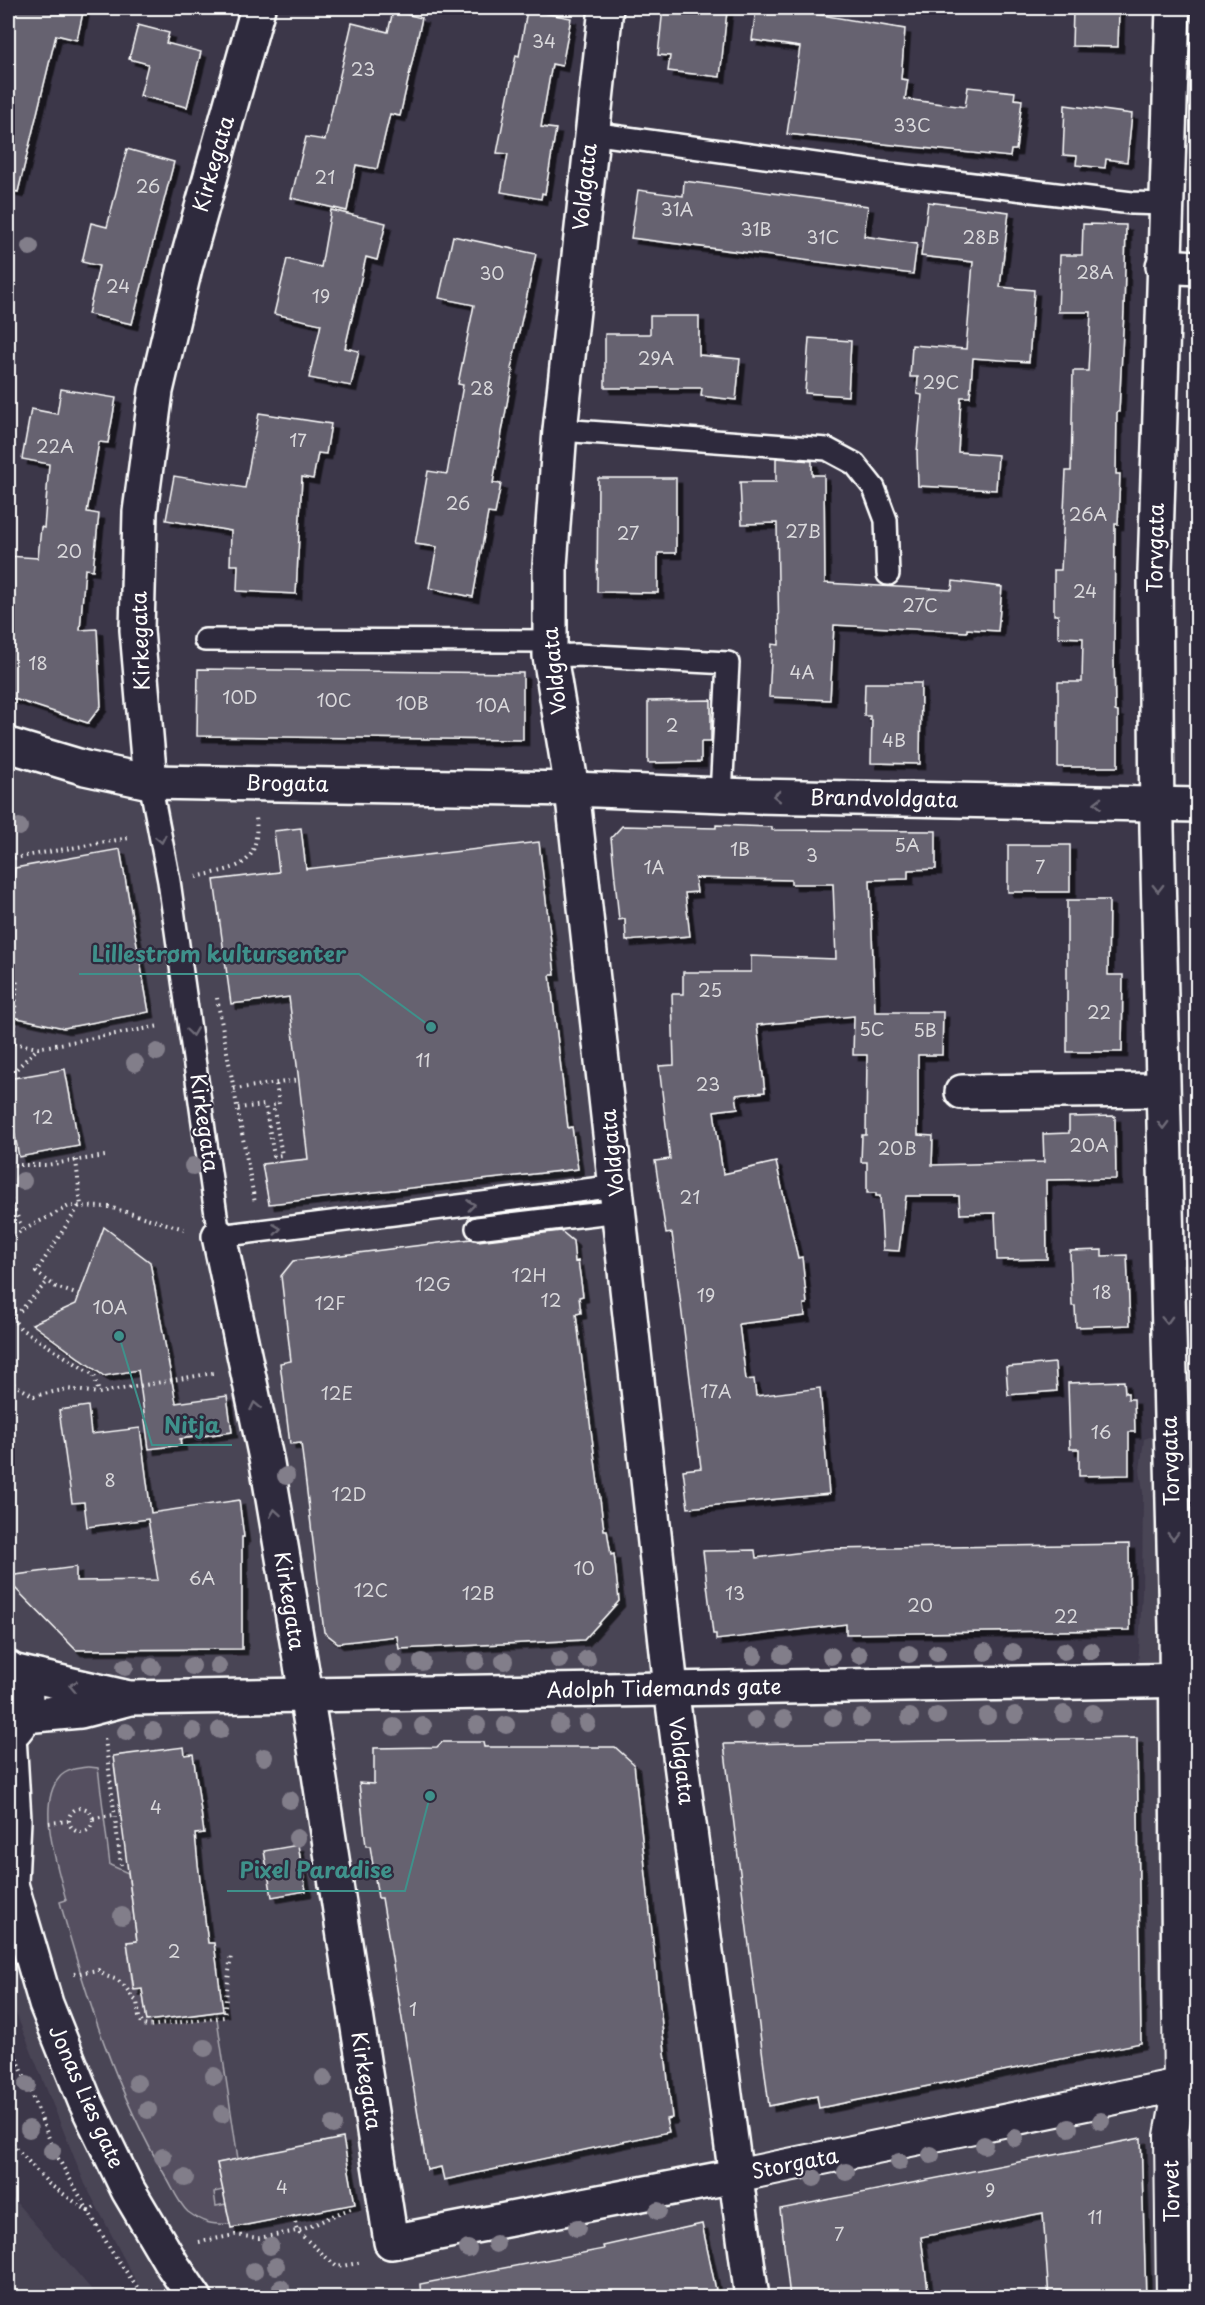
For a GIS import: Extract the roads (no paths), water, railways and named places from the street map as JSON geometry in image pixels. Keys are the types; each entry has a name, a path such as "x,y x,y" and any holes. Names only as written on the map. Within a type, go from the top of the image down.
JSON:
{"street":[{"name":"Kirkegata","path":"150,782 137,630 140,512 156,391 185,268 258,8"},
{"name":"Voldgata","path":"606,8 560,430 550,566 550,648 572,789 671,1688 752,2298"},
{"name":"Torvgata","path":"1173,8 1155,571 1156,817 1162,1090 1187,1680 1188,1854 1179,2008 1189,2083"},
{"path":"1163,267 1197,268"},
{"name":"Brogata","path":"8,745 85,768 150,782 572,789"},
{"name":"Brandvoldgata","path":"572,789 1156,817 1197,805"},
{"path":"962,1092 1162,1090"},
{"name":"Kirkegata","path":"219,1231 267,1463 305,1695 382,2251"},
{"name":"Adolph Tidemands gate","path":"10,1670 130,1698"},
{"name":"Jonas Lies gate","path":"10,1670 20,1680 27,1704 13,1729 10,1786 14,1820 9,1878 31,1958 46,2004 89,2110 128,2190 173,2266 195,2298"},
{"name":"Adolph Tidemands gate","path":"13,1729 130,1698 1187,1680"},
{"name":"Storgata","path":"382,2251 1189,2083"},
{"name":"Torvet","path":"1173,2298 1171,2136 1189,2083"}],"lane":[{"path":"591,133 881,173 1132,203 1165,204"},
{"path":"560,430 826,449 855,464 873,488 886,520 888,574"},
{"path":"205,640 550,648 577,655 728,663 721,795"},
{"name":"Kirkegata","path":"150,782 170,881 219,1231"},
{"path":"219,1231 618,1199"},
{"path":"477,1228 618,1199"}],"place":[{"name":"Lillestrøm kultursenter","path":"431,1027"},
{"name":"Nitja","path":"119,1336"},
{"name":"Pixel Paradise","path":"430,1796"}]}
